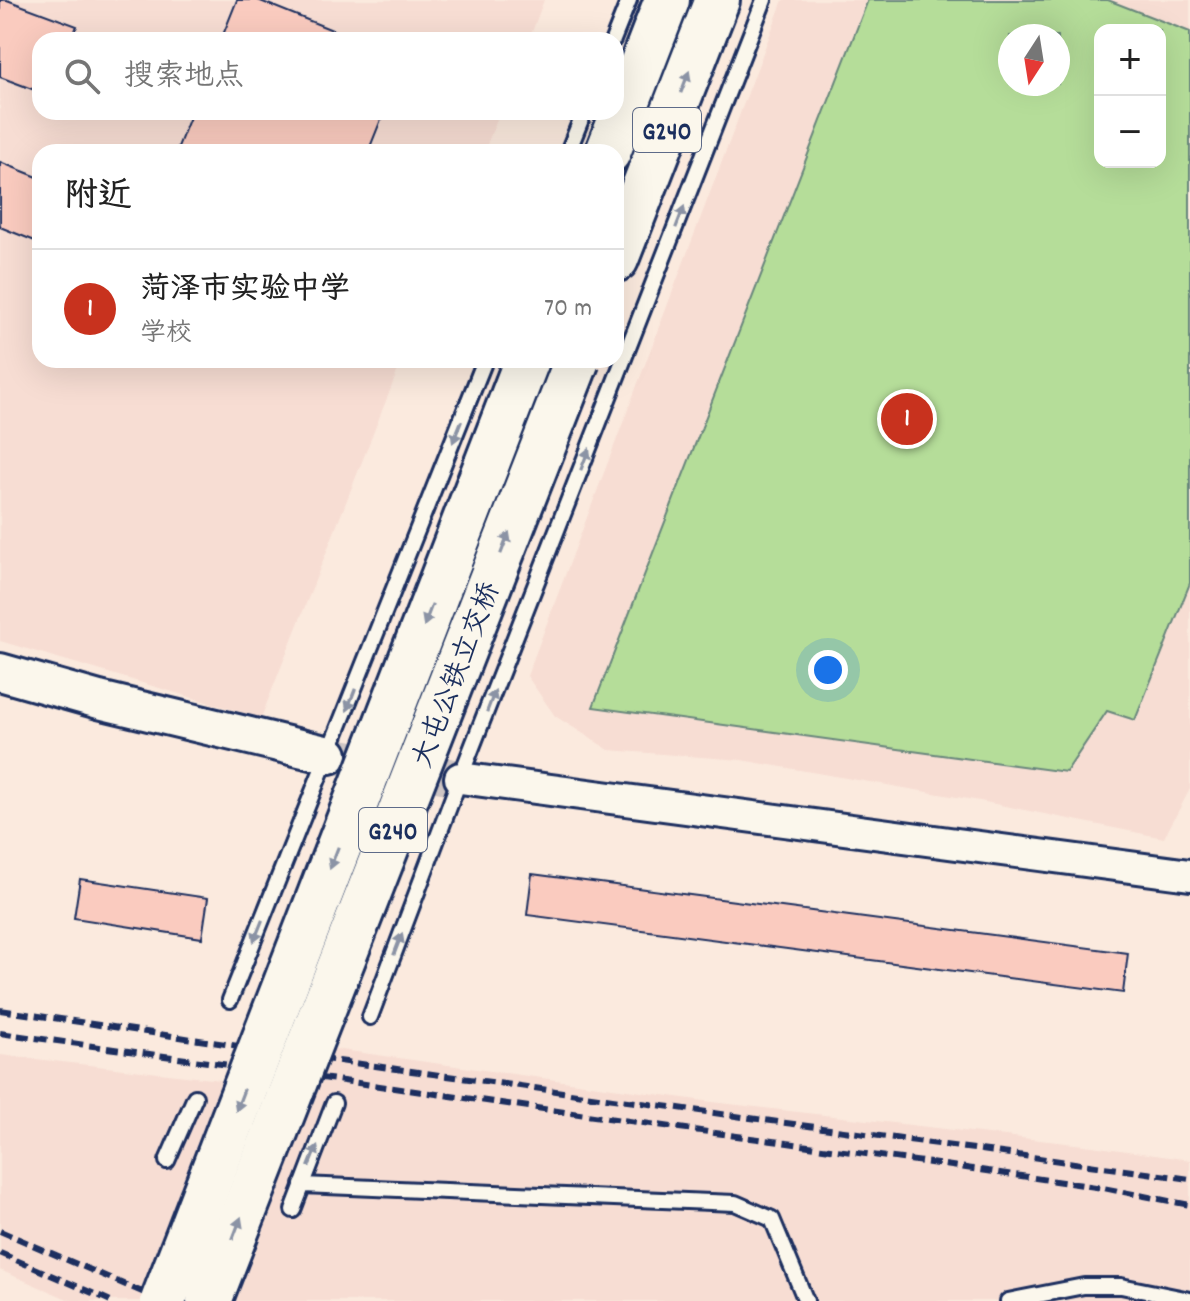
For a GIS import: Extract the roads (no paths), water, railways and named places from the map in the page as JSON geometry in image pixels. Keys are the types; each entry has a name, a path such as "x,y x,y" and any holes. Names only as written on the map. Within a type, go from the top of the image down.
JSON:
{"highway":[{"name":"G240","path":"624,111 667,0"},
{"name":"G240","path":"624,238 717,0"},
{"name":"G240","path":"611,144 620,120"},
{"name":"大屯公铁立交桥","path":"163,1301 524,368"},
{"name":"大屯公铁立交桥","path":"209,1301 574,368"}],"street":[{"path":"0,672 99,700 329,755"},
{"path":"460,778 1190,875"}],"lane":[{"path":"616,32 629,0"},
{"path":"624,358 764,0"},
{"path":"571,144 581,120"},
{"path":"230,1000 482,368"},
{"path":"370,1017 620,368"},
{"path":"167,1161 195,1097"},
{"path":"293,1210 334,1103"},
{"path":"302,1185 735,1203 772,1219 806,1301"},
{"path":"1008,1301 1084,1286 1121,1286 1190,1300"}],"tunnel":[{"path":"329,755 460,778"}],"railway":[{"path":"0,1010 332,1060 1190,1179"},
{"path":"0,1033 980,1170 1103,1188 1190,1205"},
{"path":"0,1231 163,1301"},
{"path":"0,1253 111,1301"}],"place":[{"name":"菏泽市实验中学","path":"907,419"}]}
